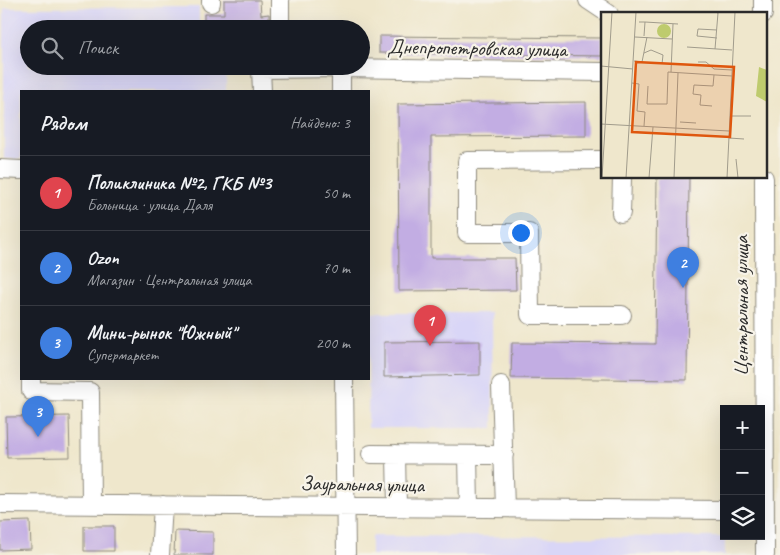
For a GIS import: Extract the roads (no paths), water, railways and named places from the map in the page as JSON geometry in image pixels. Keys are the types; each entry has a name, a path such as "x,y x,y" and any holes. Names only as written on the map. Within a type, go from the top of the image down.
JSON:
{"street":[{"path":"280,0 280,20"},
{"path":"588,0 606,12"},
{"name":"Днепропетровская улица","path":"370,68 601,72"},
{"name":"Днепропетровская улица","path":"261,75 262,90"},
{"path":"341,75 342,90"},
{"path":"601,160 467,161 468,233 530,233 530,315 622,315"},
{"path":"0,169 20,170"},
{"path":"621,213 622,179"},
{"name":"Центральная улица","path":"764,179 772,385 764,495"},
{"path":"31,380 31,391 92,386 91,504"},
{"path":"344,380 346,555"},
{"path":"501,386 505,508"},
{"path":"371,454 504,455"},
{"path":"396,454 397,507"},
{"path":"468,455 470,508"},
{"name":"Зауральная улица","path":"0,504 720,510"},
{"path":"160,555 163,505"},
{"name":"Центральная улица","path":"765,540 766,555"}],"place":[{"name":"Ozon","path":"683,288"},
{"name":"Поликлиника №2, ГКБ №3","path":"430,346"},
{"name":"Мини-рынок \"Южный\"","path":"38,437"}]}
